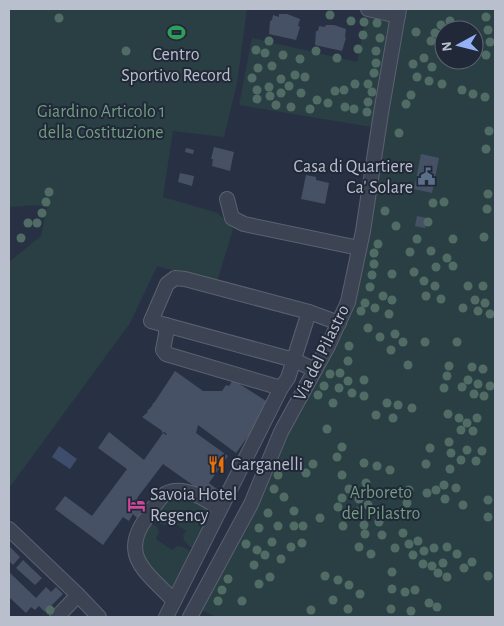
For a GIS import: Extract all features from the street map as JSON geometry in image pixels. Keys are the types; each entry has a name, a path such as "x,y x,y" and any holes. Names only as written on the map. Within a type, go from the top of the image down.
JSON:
{"street":[{"path":"368,9 398,12"},
{"name":"Via del Pilastro","path":"190,617 251,504 282,432 348,302 360,248 398,12"},
{"path":"227,199 232,218 244,224 360,248"},
{"path":"315,370 294,360 151,321 167,284 175,278 185,278 309,312 339,323"},
{"path":"166,617 281,388 288,378 309,312"},
{"path":"166,325 163,350 166,354 281,388"},
{"path":"174,601 136,556 134,550 136,535 165,495 174,492 197,494 220,509"},
{"path":"9,528 99,617"},
{"path":"57,617 78,595"}],"green space":[{"name":"Giardino Articolo 1 della Costituzione","path":"9,9 247,9 237,83 224,137 173,131 163,197 218,213 233,229 217,282 157,266 130,323 9,488 9,262 41,236 47,207 35,205 9,207"},
{"name":"Arboreto del Pilastro","path":"407,9 495,9 495,617 216,617 202,610 267,485 364,256 404,17"},
{"path":"366,17 391,22 372,127 239,105 252,38 357,62"},
{"path":"178,497 204,506 207,511 208,522 195,548 190,547 184,540 183,535 186,531 170,520 165,525 154,522 155,512 160,504 168,499"},
{"path":"150,523 157,527 159,533 156,538 157,540 172,550 177,546 184,547 192,555 173,593 139,557 136,546"}],"water":[{"path":"59,446 77,459 70,469 52,457"}],"building":[{"path":"279,14 287,14 300,19 296,40 269,34 270,21 273,15 279,17"},
{"path":"326,25 334,25 346,29 346,38 342,51 315,45 316,31 318,31 319,26 325,27"},
{"path":"214,147 234,152 230,171 212,166 213,159 211,159"},
{"path":"186,148 194,150 193,154 185,152"},
{"path":"421,154 439,158 432,193 414,189"},
{"path":"180,173 194,176 192,186 178,182"},
{"path":"306,175 329,183 325,204 301,199"},
{"path":"417,216 427,218 425,228 415,226"},
{"path":"175,371 203,391 222,391 233,380 271,404 236,453 198,425 196,433 228,456 209,483 218,490 211,498 163,464 137,498 142,503 140,507 144,509 138,519 133,514 129,521 123,517 103,545 55,509 65,496 92,516 127,469 98,448 109,432 144,460 163,433 142,417 148,412"},
{"path":"9,546 20,557 13,565 9,561"},
{"path":"23,560 42,578 35,585 16,568"},
{"path":"9,572 36,598 46,587 51,592 56,587 63,594 45,612 39,606 35,610 31,607 26,613 9,597"}],"place":[{"name":"Centro Sportivo Record","path":"176,32"},
{"name":"Casa di Quartiere Ca' Solare","path":"427,177"},
{"name":"Garganelli","path":"217,465"},
{"name":"Savoia Hotel Regency","path":"136,505"}]}
